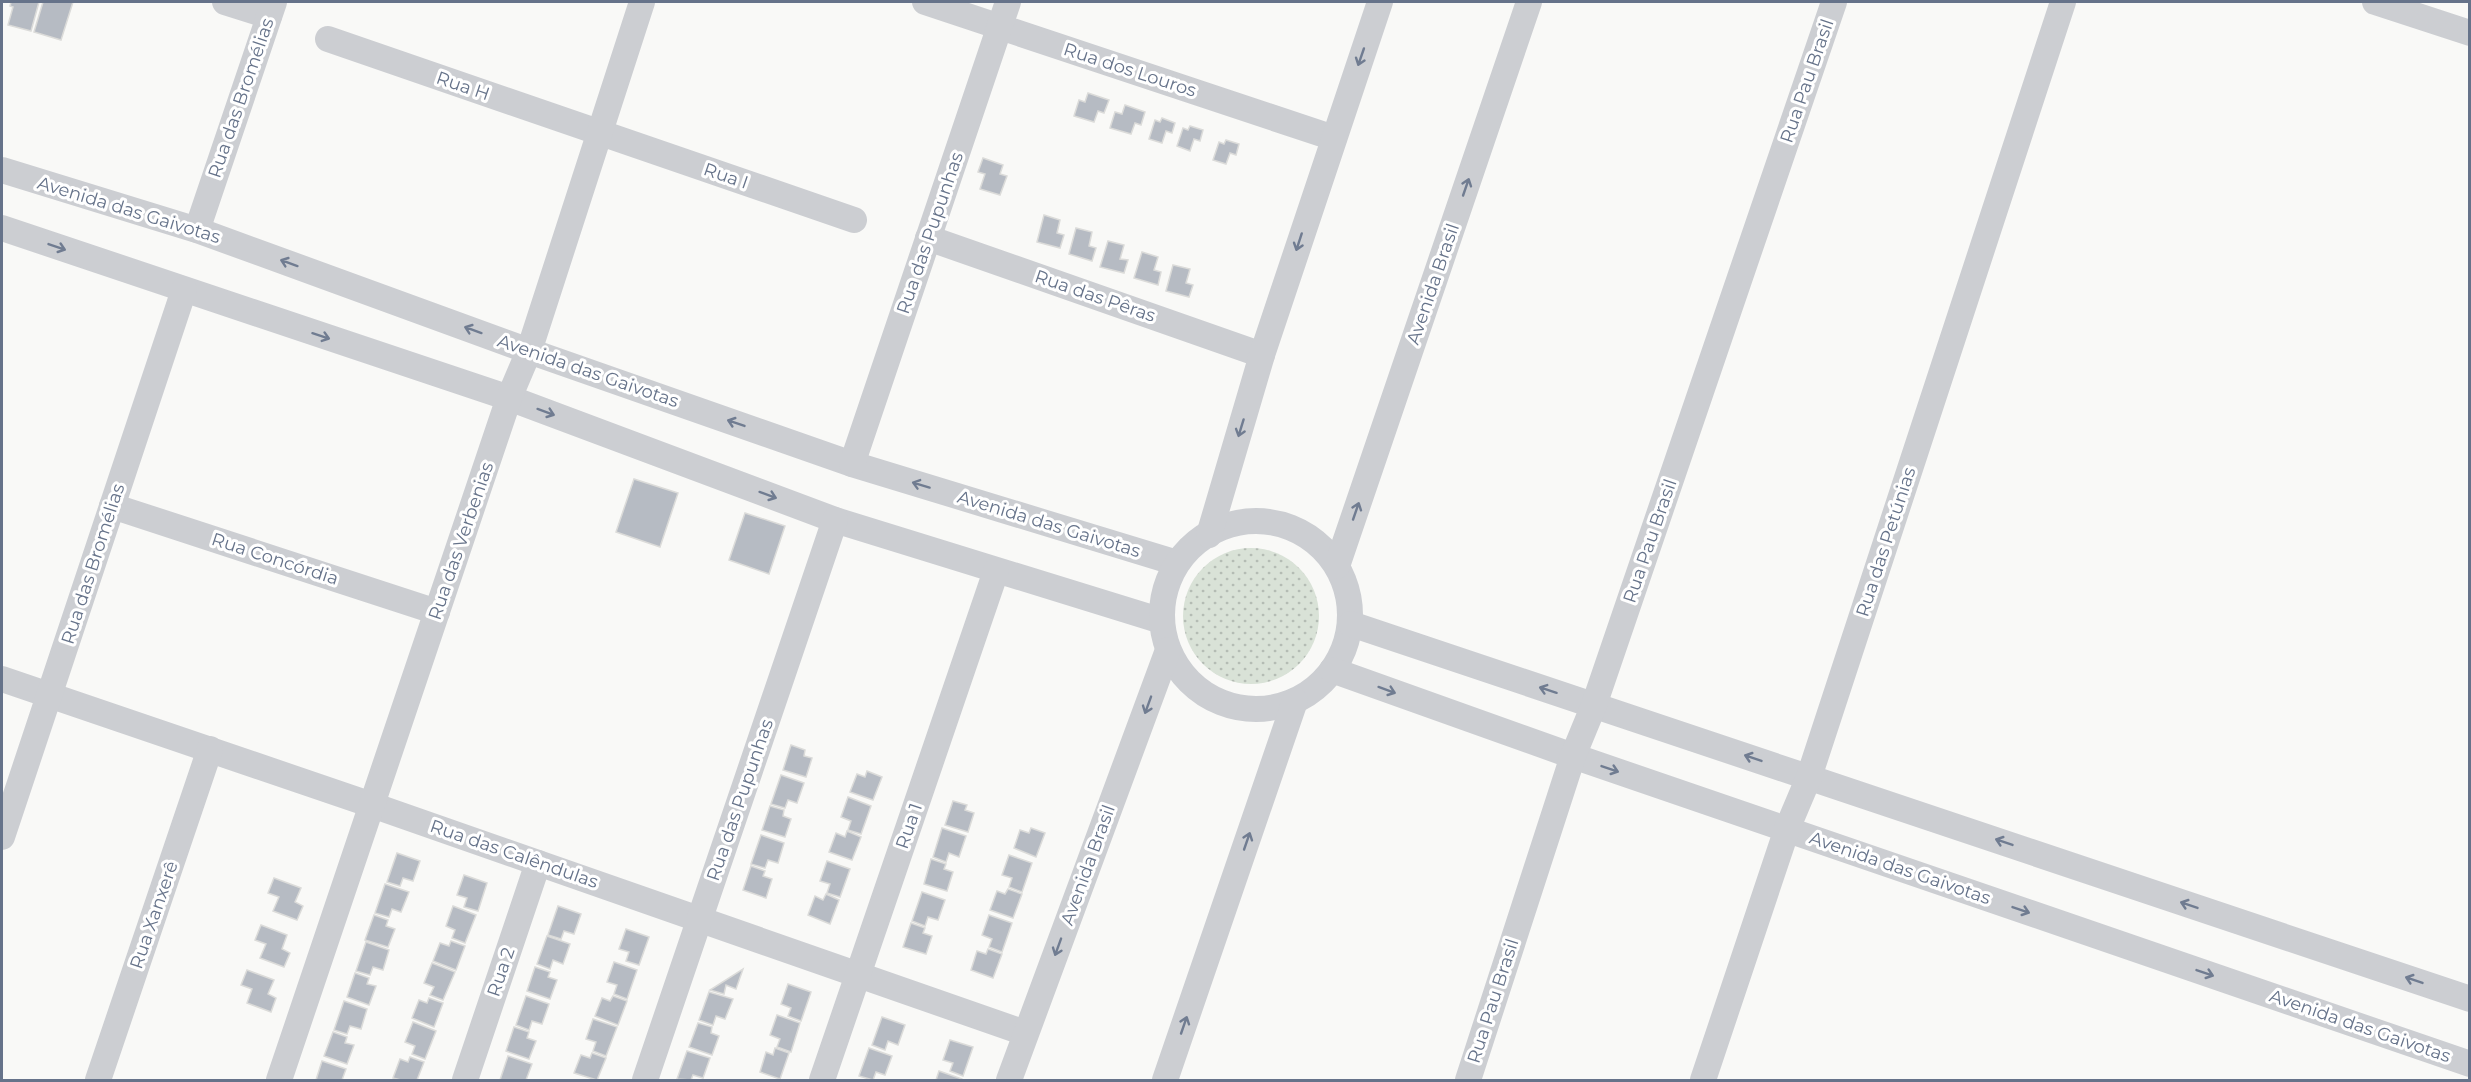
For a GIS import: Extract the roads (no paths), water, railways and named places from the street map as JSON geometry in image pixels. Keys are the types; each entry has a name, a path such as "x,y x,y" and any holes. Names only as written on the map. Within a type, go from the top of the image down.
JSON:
{"street":[{"path":"225,2 271,9"},
{"name":"Rua das Verbenias","path":"279,1080 509,398 529,351 598,132 642,2"},
{"name":"Rua dos Louros","path":"926,2 1334,138"},
{"name":"Rua das Pupunhas","path":"852,464 1008,2"},
{"path":"1209,535 1262,355 1380,2"},
{"name":"Avenida Brasil","path":"1337,566 1529,2"},
{"name":"Rua Pau Brasil","path":"1468,1080 1573,756 1594,705 1834,2"},
{"name":"Rua das Petúnias","path":"1703,1080 1787,830 1809,777 2063,2"},
{"path":"2375,2 2469,33"},
{"name":"Rua das Bromélias","path":"197,230 271,9"},
{"name":"Rua H","path":"328,39 598,132"},
{"name":"Rua I","path":"598,132 854,220"},
{"name":"Avenida das Gaivotas","path":"2,170 197,230 529,351 852,464 1178,563"},
{"path":"2,228 509,398 835,520 996,572 1162,621"},
{"name":"Rua das Pêras","path":"928,238 1262,355"},
{"name":"Rua das Bromélias","path":"2,837 184,290"},
{"name":"Rua Concórdia","path":"112,506 437,612"},
{"name":"Rua das Pupunhas","path":"645,1080 835,520"},
{"path":"1257,521 1288,527 1316,542 1337,566 1349,596 1351,624 1340,658 1332,670 1322,683 1295,701 1266,709 1235,707 1207,696 1184,676 1168,650 1162,621 1165,591 1178,563 1198,541 1225,526 1257,521"},
{"name":"Rua 1","path":"822,1080 996,572"},
{"path":"1351,624 2469,999"},
{"name":"Avenida Brasil","path":"1010,1080 1025,1033 1168,650"},
{"name":"Avenida das Gaivotas","path":"1332,670 1573,756 2469,1064"},
{"name":"Rua das Calêndulas","path":"2,679 700,918 1025,1033"},
{"path":"1165,1080 1295,701"},
{"name":"Rua Xanxerê","path":"98,1080 210,749"},
{"name":"Rua 2","path":"465,1080 538,863"}]}
